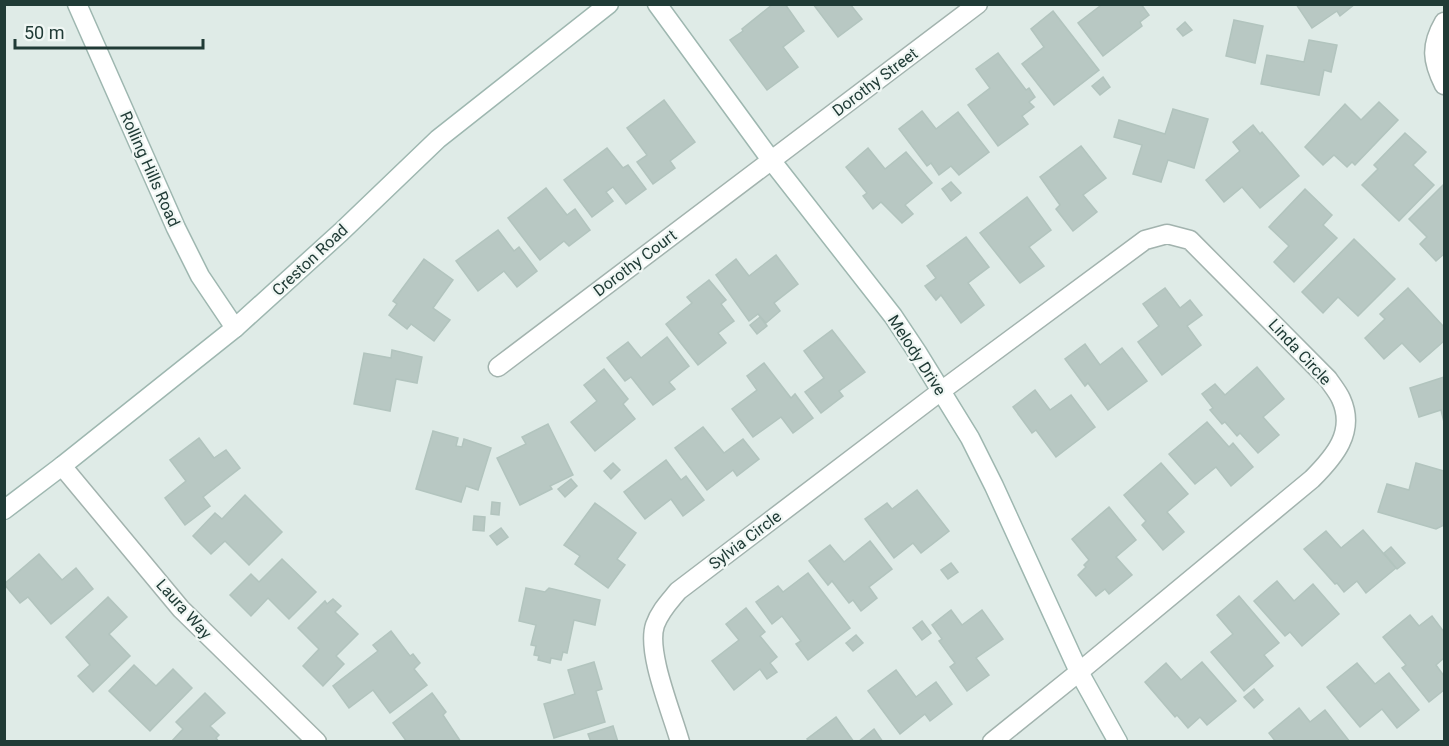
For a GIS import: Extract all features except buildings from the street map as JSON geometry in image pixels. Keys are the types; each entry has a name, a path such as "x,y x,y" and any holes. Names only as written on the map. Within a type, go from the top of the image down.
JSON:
{"street":[{"name":"Rolling Hills Road","path":"77,4 176,228 200,276 234,328"},
{"name":"Creston Road","path":"4,510 234,328 341,232 438,139 609,4"},
{"name":"Melody Drive","path":"657,4 771,160 893,316 941,391 970,438 1079,672 1118,741"},
{"name":"Dorothy Street","path":"771,160 978,4"},
{"path":"1444,22 1435,37 1434,65 1444,85"},
{"name":"Dorothy Court","path":"498,367 771,160"},
{"name":"Linda Circle","path":"941,391 1137,245 1145,240 1167,234 1190,240 1328,379 1341,399 1347,419 1343,440 1312,479 1079,672"},
{"name":"Sylvia Circle","path":"680,741 653,651 654,627 663,608 678,591 941,391"},
{"name":"Laura Way","path":"62,466 182,609 316,741"},
{"path":"992,741 1079,672"}]}
